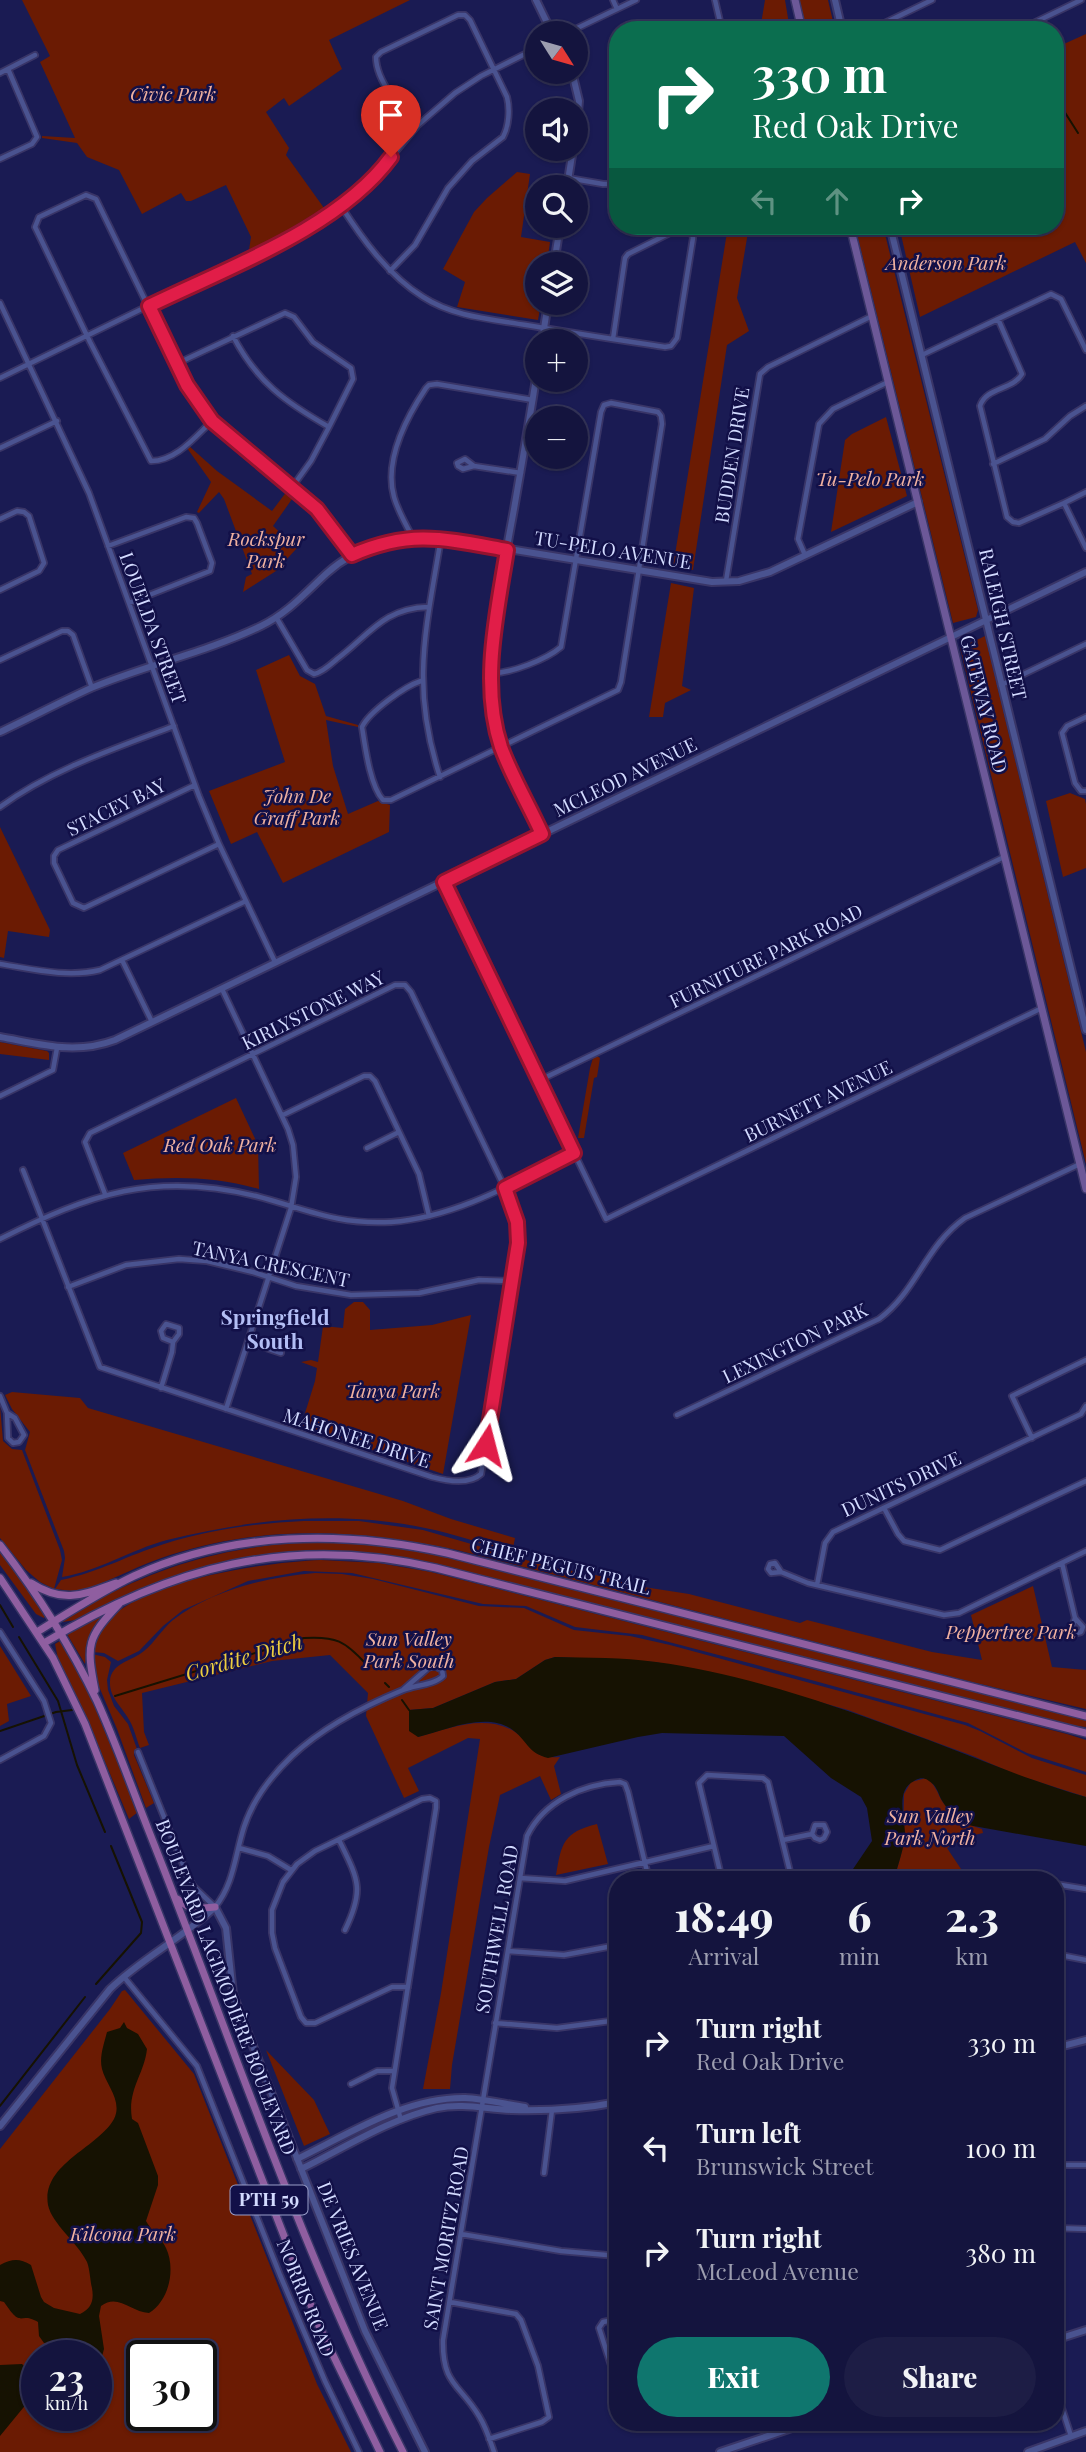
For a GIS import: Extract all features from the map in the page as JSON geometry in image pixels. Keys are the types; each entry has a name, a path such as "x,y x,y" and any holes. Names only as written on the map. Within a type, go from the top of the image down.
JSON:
{"main road":[{"path":"795,0 800,21"},
{"name":"GATEWAY ROAD","path":"852,235 1086,1189"},
{"name":"CHIEF PEGUIS TRAIL","path":"37,1632 133,1577 209,1551 267,1541 339,1538 404,1544 466,1558 1086,1716"},
{"name":"BOULEVARD LAGIMODIÈRE BOULEVARD","path":"0,1545 54,1621 97,1701 338,2316 403,2452"},
{"name":"CHIEF PEGUIS TRAIL","path":"44,1643 123,1599 193,1573 252,1560 314,1554 393,1559 471,1576 1086,1733"},
{"path":"24,1577 46,1592 68,1597 88,1594 133,1577"},
{"name":"BOULEVARD LAGIMODIÈRE BOULEVARD","path":"0,1578 44,1643 85,1724 319,2326 380,2452"},
{"path":"97,1701 90,1665 91,1644 99,1626 123,1599"},
{"path":"176,1898 192,1909 215,1908"}],"street":[{"path":"536,0 546,21"},
{"path":"613,0 617,9"},
{"path":"588,23 636,0"},
{"path":"715,0 720,21"},
{"path":"835,0 840,21"},
{"path":"889,21 932,0"},
{"path":"1038,21 1081,0"},
{"path":"390,271 415,245 447,188 472,161 505,135 508,103 470,20 461,14 378,54 377,65 394,101 418,125"},
{"path":"0,377 290,238 341,206 378,173 418,125 454,93 525,54"},
{"path":"0,73 35,55"},
{"path":"0,159 32,144 37,137 8,69"},
{"path":"588,181 609,184"},
{"path":"212,421 178,451 158,461 150,461 35,227 40,217 86,195 92,195 99,203 194,397 212,421 232,440 293,486 317,509 352,555"},
{"path":"341,206 390,271 423,297 450,310 544,328 665,346 674,344 692,235"},
{"path":"612,339 625,258 666,235"},
{"name":"RALEIGH STREET","path":"892,235 1086,1030"},
{"path":"922,355 1046,295 1056,295 1061,299 1086,350"},
{"name":"LOUELDA STREET","path":"0,303 89,493 195,785 219,844 276,963"},
{"path":"176,364 281,313 288,313 313,342 351,368 353,379 311,461 293,486"},
{"path":"544,328 546,315"},
{"name":"BUDDEN DRIVE","path":"726,582 760,374 768,367 872,316"},
{"path":"998,318 1022,374 1018,380 981,401 980,411 1007,517 1013,522 1027,521 1086,492"},
{"path":"233,336 249,365 264,383 288,403 329,427"},
{"path":"805,555 798,539 819,424 833,409 888,382"},
{"path":"412,538 395,501 391,468 397,446 426,388 437,384 533,400"},
{"path":"534,392 507,550 491,673 502,748 542,834"},
{"path":"421,681 396,695 365,721 362,727 366,751 379,796 383,800 391,800 618,690 662,421 660,414 653,409 611,403 604,405 601,412 561,647 517,669 491,673"},
{"path":"993,464 1045,439 1070,416 1086,406"},
{"path":"0,449 57,421"},
{"path":"474,466 521,473"},
{"name":"TU-PELO AVENUE","path":"0,732 92,688 256,628 295,604 327,573 352,555 388,542 412,538 441,538 726,582 752,578 918,502"},
{"path":"1064,503 1086,548"},
{"path":"0,519 17,511 29,516 44,563 39,571 0,590"},
{"path":"108,546 191,517 197,523 212,563 210,571 129,603"},
{"path":"440,777 427,731 421,681 428,607 441,538"},
{"name":"MCLEOD AVENUE","path":"0,1037 57,1048 77,1049 99,1045 222,989 1086,572"},
{"path":"276,617 307,670 314,674 325,669 371,628 391,615 404,610 428,607"},
{"path":"0,660 62,631 68,631 73,635 92,688"},
{"path":"1001,685 1086,644"},
{"path":"1086,717 1067,726 1062,733 1075,783 1082,791 1086,791"},
{"path":"0,807 22,792 90,759 174,726"},
{"name":"STACEY BAY","path":"195,785 58,850 54,863 73,903 84,908 219,844"},
{"name":"FURNITURE PARK ROAD","path":"540,1080 1004,857"},
{"path":"0,1239 42,1218 105,1194 162,1186 199,1186 235,1191 325,1218 393,1222 429,1216 464,1205 505,1188 574,1153 444,882"},
{"path":"0,964 84,974 100,970 246,901"},
{"path":"122,960 152,1022"},
{"name":"KIRLYSTONE WAY","path":"105,1194 85,1142 90,1133 396,985 405,985 411,992 505,1188"},
{"path":"222,989 283,1115 293,1145 296,1177 291,1208 226,1409"},
{"name":"BURNETT AVENUE","path":"574,1153 607,1219 1042,1008"},
{"path":"0,1096 53,1070 57,1048"},
{"path":"283,1115 364,1076 370,1076 375,1081 422,1180 429,1216"},
{"path":"367,1148 399,1132"},
{"name":"LEXINGTON PARK","path":"677,1415 879,1319 899,1302 936,1244 954,1226 965,1218 1080,1164"},
{"name":"MAHONEE DRIVE","path":"23,1170 100,1367 441,1479 462,1481 479,1477 482,1470 513,1281 518,1232 505,1188"},
{"name":"TANYA CRESCENT","path":"68,1287 126,1265 172,1259 207,1261 314,1290 373,1296 419,1293 479,1279 513,1281"},
{"path":"161,1388 173,1342 179,1334 179,1328 166,1324 161,1331 163,1338 173,1342"},
{"path":"248,1342 281,1353"},
{"path":"1032,1438 1012,1396 1086,1360"},
{"path":"0,1396 7,1413 8,1438 13,1443 19,1442 24,1435 15,1418 7,1413"},
{"name":"DUNITS DRIVE","path":"817,1585 829,1535 1083,1415 1086,1406"},
{"path":"884,1508 904,1541 940,1550 1086,1481"},
{"path":"781,1572 817,1585 944,1615 959,1613 1086,1551"},
{"path":"1062,1563 1075,1618"},
{"path":"0,1632 48,1709 51,1723 44,1736 0,1760"},
{"path":"0,2126 93,2008 124,1977 215,1908 229,1884 244,1826 257,1797 288,1760 330,1726 404,1689 438,1681 443,1676 442,1670 435,1666 428,1668 404,1689"},
{"path":"138,1752 188,1878 215,1908"},
{"path":"720,1871 699,1783 707,1775 763,1778 768,1782 790,1871"},
{"name":"SOUTHWELL ROAD","path":"483,2104 527,1836 545,1810 557,1800 615,1782 625,1784 645,1863"},
{"path":"401,2120 392,2088 394,2071 408,1987 436,1801 430,1798 422,1799 309,1854 291,1870 275,1900 272,1933 279,1959 301,2017 306,2023 315,2023 392,1987 408,1987"},
{"path":"783,1840 812,1834"},
{"path":"339,1840 357,1881 356,1909 345,1930"},
{"path":"609,1871 714,1846"},
{"path":"239,1848 268,1856 291,1870"},
{"path":"645,1863 647,1871"},
{"path":"520,1878 565,1881 609,1871"},
{"path":"1064,1885 1086,1889"},
{"name":"DE VRIES AVENUE","path":"215,1908 226,1928 233,1994 365,2331 425,2452"},
{"path":"508,1951 564,1955 609,1947"},
{"path":"1064,1956 1086,1960"},
{"name":"NORRIS ROAD","path":"124,1977 197,2066 285,2286 325,2381 359,2452"},
{"path":"495,2023 557,2028 609,2022"},
{"path":"1064,2046 1086,2040"},
{"path":"351,2084 377,2071 394,2071"},
{"path":"297,2159 397,2111 444,2100 510,2110 552,2110 609,2103"},
{"path":"301,2169 401,2120 438,2108 483,2104"},
{"name":"SAINT MORITZ ROAD","path":"483,2104 443,2340 444,2362 453,2385 477,2413 494,2452"},
{"path":"544,2174 552,2110"},
{"path":"1064,2165 1086,2165"},
{"path":"1064,2228 1086,2229"},
{"path":"461,2234 609,2257"},
{"path":"450,2302 516,2314 521,2320 538,2366 549,2417 542,2422 489,2439"},
{"path":"609,2321 603,2322 599,2328 609,2359"},
{"path":"1064,2337 1086,2330"},
{"path":"1064,2415 1071,2436"},
{"path":"720,2452 783,2431"},
{"path":"1028,2452 1086,2431"}],"green space":[{"name":"Civic Park","path":"22,0 410,0 329,40 342,69 289,106 284,98 266,112 289,148 286,155 324,208 273,239 249,250 251,237 226,185 191,201 186,201 181,193 142,214 119,170 87,157 77,143 42,138 75,138 40,62 50,56"},
{"path":"765,0 785,0 788,21 762,21"},
{"path":"799,0 828,0 833,21 804,21"},
{"name":"Anderson Park","path":"1086,34 1086,263 1075,242 920,317 901,235 1064,235 1064,44"},
{"path":"517,172 530,174 525,175 525,209 521,237 550,242 549,252 525,252 525,315 539,315 538,320 457,307 465,282 443,269 474,212"},
{"path":"727,235 748,235 737,298 749,331 727,345 693,570 673,567"},
{"path":"857,235 885,235 978,610 976,617 953,623"},
{"name":"Tu-Pelo Park","path":"886,417 907,496 831,532 845,440"},
{"name":"Rockspur Park","path":"189,446 217,471 272,511 290,487 297,492 273,526 297,548 276,571 243,592 246,577 252,574 224,499 219,492 197,512 211,482 187,448"},
{"path":"671,583 694,588 682,686 691,690 665,703 663,717 649,717"},
{"path":"985,636 1086,1052 1086,1164 960,648"},
{"name":"John De Graff Park","path":"289,655 300,676 315,684 326,716 358,725 326,720 333,766 348,814 378,801 390,805 389,832 283,883 257,832 231,844 209,791 285,762 256,670"},
{"path":"1070,793 1085,799 1086,868 1063,877 1046,801"},
{"path":"0,827 50,930 49,937 8,931 4,958 0,957"},
{"path":"0,1042 47,1051 49,1060 0,1054"},
{"path":"593,1058 600,1058 597,1077 594,1078 584,1138 578,1138 590,1068"},
{"name":"Red Oak Park","path":"236,1098 258,1145 259,1189 197,1178 134,1180 123,1153"},
{"name":"Tanya Park","path":"354,1302 363,1302 370,1310 370,1330 432,1325 471,1315 443,1474 301,1426 317,1368 301,1362 318,1362 323,1326 343,1328 345,1309"},
{"path":"12,1392 80,1398 88,1408 403,1501 515,1538 512,1553 447,1533 393,1522 296,1519 231,1527 167,1540 89,1570 62,1577 64,1551 25,1450 30,1432 5,1395"},
{"path":"0,1406 3,1441 12,1449 22,1450 60,1550 62,1560 54,1589 26,1570 0,1538"},
{"name":"Peppertree Park","path":"304,1521 359,1521 423,1530 547,1566 631,1585 689,1594 800,1623 807,1620 932,1652 982,1660 971,1615 1033,1586 1052,1667 1086,1670 1086,1709 457,1550 385,1538 314,1533 242,1538 170,1555 86,1589 55,1589 61,1580 88,1573 181,1539 233,1528"},
{"path":"329,1541 394,1547 457,1559 1086,1719 1086,1727 1068,1725 429,1563 380,1555 334,1552 247,1558 205,1567 163,1581 76,1620 62,1622 81,1608 131,1584 185,1563 240,1550"},
{"path":"0,1551 46,1615 44,1618 36,1614 0,1565"},
{"path":"321,1560 379,1563 431,1572 1067,1734 1086,1740 1086,1772 1027,1753 968,1723 753,1664 642,1635 575,1627 526,1606 483,1604 352,1573 304,1571 248,1581 183,1610 139,1651 118,1661 104,1653 92,1652 105,1623 123,1608 147,1595 239,1569"},
{"name":"Sun Valley Park South","path":"315,1573 373,1579 479,1606 524,1608 574,1630 630,1636 670,1645 965,1725 1032,1758 1086,1775 1086,1797 1017,1775 848,1710 735,1678 655,1662 555,1657 545,1660 516,1679 495,1682 433,1708 409,1710 418,1737 452,1727 487,1723 517,1733 541,1755 560,1757 554,1766 561,1794 551,1800 540,1776 500,1795 489,1847 450,2089 423,2089 441,1993 480,1739 468,1738 408,1768 419,1791 404,1798 366,1716 368,1693 330,1655 272,1661 142,1693 144,1732 149,1745 140,1748 132,1725 113,1697 110,1687 114,1670 144,1651 173,1620 188,1610 241,1587"},
{"path":"108,1611 91,1634 85,1664 67,1634"},
{"path":"60,1641 87,1688 138,1812 129,1819 85,1714 58,1659 55,1644"},
{"path":"0,1646 31,1696 7,1704 9,1721 0,1726"},
{"path":"92,1654 105,1657 111,1662 108,1690 114,1706 128,1724 137,1749 134,1755 154,1803 146,1808 95,1677"},
{"name":"Sun Valley Park North","path":"926,1778 955,1816 982,1829 983,1833 966,1837 947,1848 962,1871 896,1871 903,1847 904,1794 911,1782"},
{"path":"597,1824 608,1864 556,1875 566,1840 577,1831"},
{"name":"Kilcona Park","path":"125,1990 194,2074 317,2384 351,2452 0,2452 0,2149"},
{"path":"266,2050 314,2100 330,2134 304,2146"}],"shaded area":[{"path":"555,1657 631,1659 686,1667 780,1689 872,1719 1016,1774 1086,1797 1086,1846 968,1825 949,1811 933,1785 920,1779 914,1781 904,1792 902,1806 905,1837 896,1871 852,1871 872,1841 867,1808 861,1797 831,1778 784,1736 662,1733 548,1758 532,1750 514,1731 492,1722 467,1723 418,1737 409,1731 409,1710 433,1708 495,1682 516,1679 545,1660"},
{"path":"124,2022 127,2028 138,2034 147,2049 131,2109 132,2119 138,2123 158,2176 158,2185 146,2221 162,2241 169,2256 169,2284 162,2301 149,2313 113,2301 101,2306 99,2316 103,2340 42,2340 38,2322 18,2318 0,2301 0,2265 16,2260 31,2265 41,2297 54,2308 80,2314 91,2303 93,2292 87,2262 50,2212 48,2191 53,2178 62,2167 96,2139 114,2119 115,2099 102,2069 101,2055 107,2032 120,2028"},
{"path":"21,2364 21,2410 0,2436 0,2365"}],"waterway":[{"path":"1064,111 1078,133"},
{"path":"0,1605 13,1627"},
{"path":"19,1637 58,1701 77,1765 105,1832"},
{"name":"Cordite Ditch","path":"115,1696 304,1638 332,1639 346,1645 366,1664"},
{"name":"Cordite Ditch","path":"385,1683 389,1687"},
{"name":"Cordite Ditch","path":"402,1700 409,1710"},
{"name":"Cordite Ditch","path":"0,1731 56,1712 72,1710"},
{"path":"96,1984 141,1933 142,1922 111,1846"},
{"path":"0,2106 85,1997"}],"district":[{"name":"Springfield South","path":"275,1330"}],"route":[{"path":"391,157 360,190 308,228 149,306 187,385 212,421 232,440 293,486 317,509 352,555 400,539 428,537 507,550 494,637 492,690 502,748 542,834 444,882 574,1153 505,1188 517,1222 518,1243 486,1445"}]}
